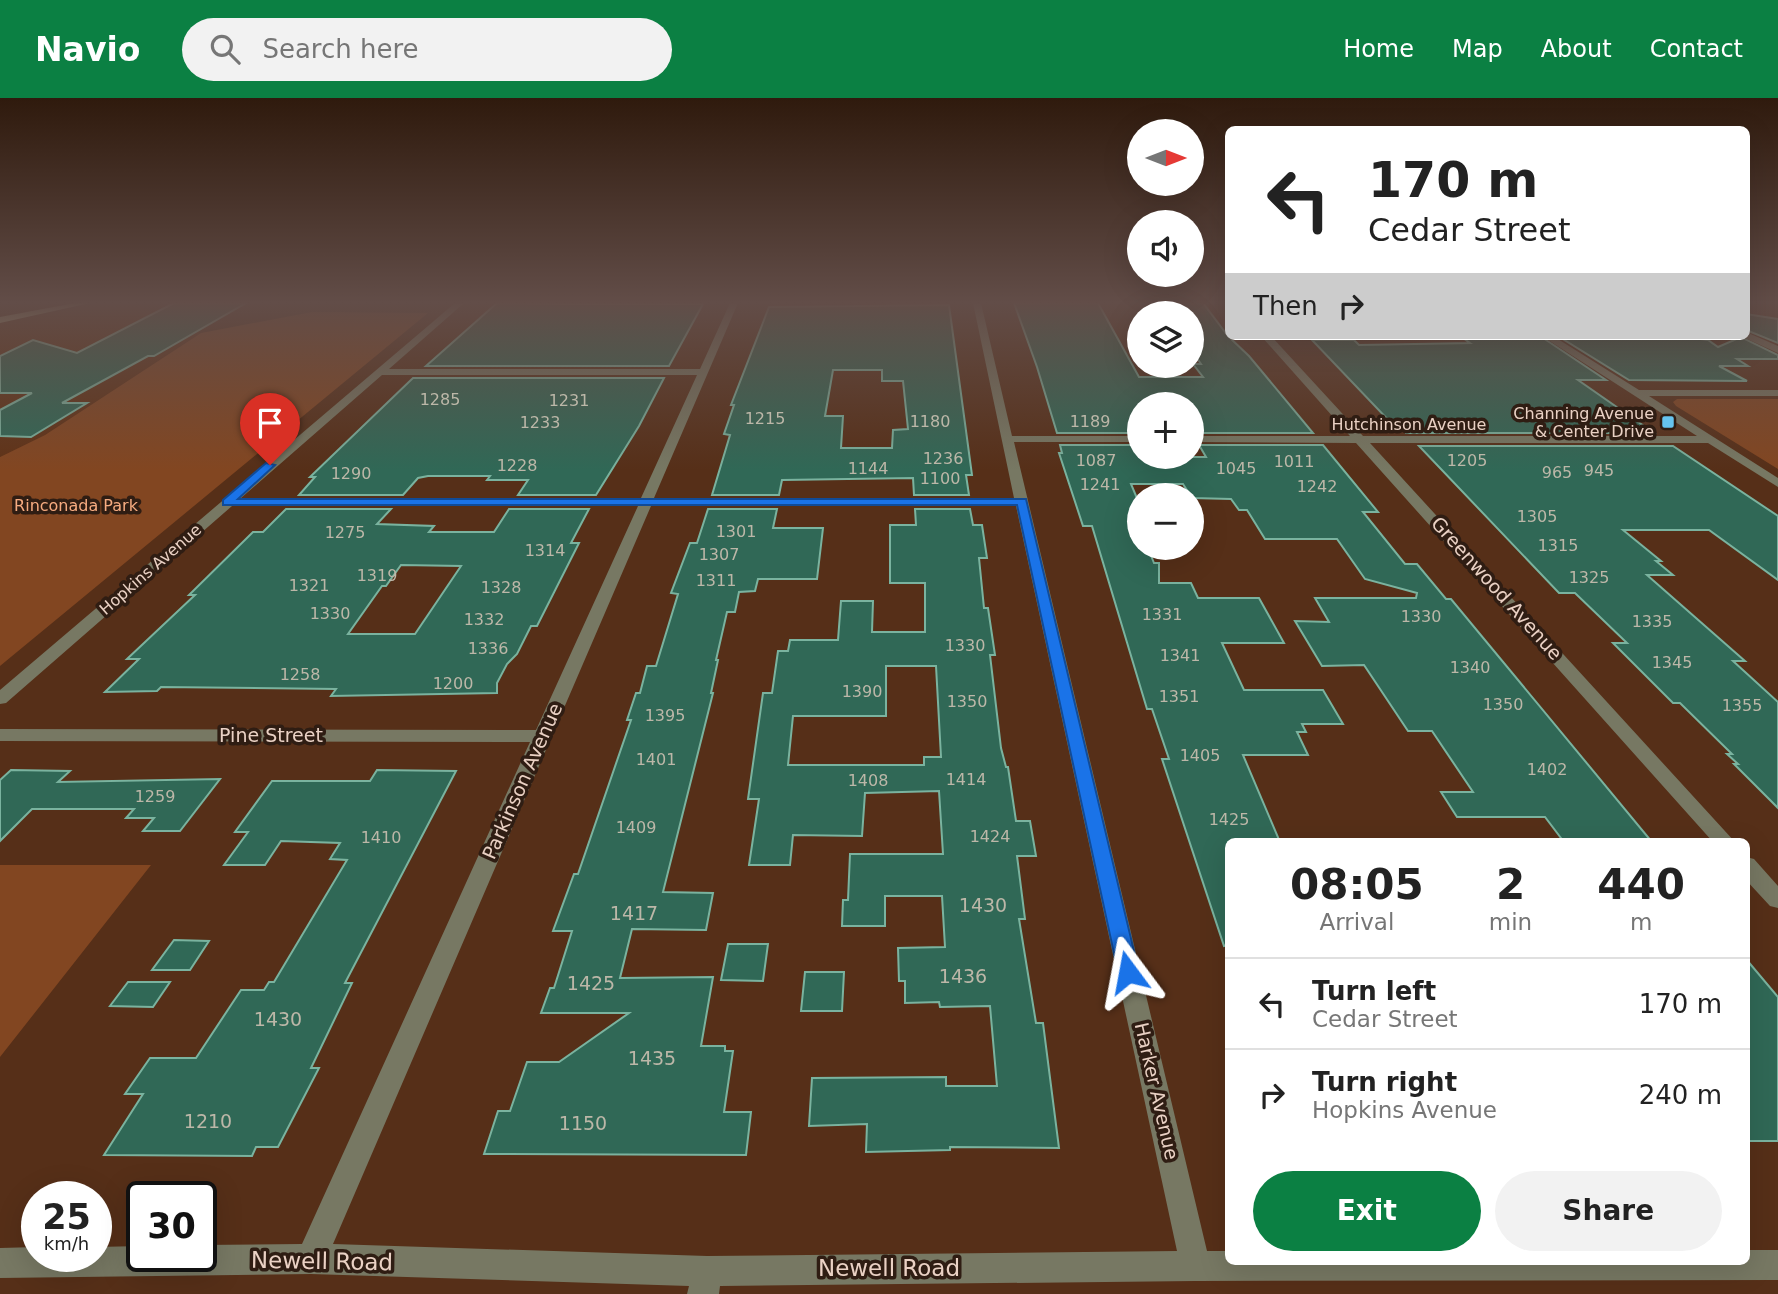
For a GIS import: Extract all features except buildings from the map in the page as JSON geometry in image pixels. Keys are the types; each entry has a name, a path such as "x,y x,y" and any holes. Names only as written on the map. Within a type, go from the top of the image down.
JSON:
{"street":[{"name":"Hopkins Avenue","path":"0,699 394,359"},
{"name":"Parkinson Avenue","path":"311,1259 708,359"},
{"name":"Harker Avenue","path":"990,359 1195,1266"},
{"name":"Greenwood Avenue","path":"1287,359 1722,838"},
{"path":"1584,359 1778,483"},
{"path":"378,372 702,372"},
{"path":"1639,393 1778,393"},
{"path":"1008,439 1127,439"},
{"name":"Hutchinson Avenue","path":"1204,439 1711,440"},
{"path":"227,502 1022,502"},
{"name":"Pine Street","path":"0,735 542,736"},
{"path":"1750,869 1778,900"},
{"name":"Newell Road","path":"0,1263 311,1259 705,1282 1195,1266 1778,1265"}],"shaded area":[{"path":"0,359 162,359 45,435 0,457"}],"green space":[{"name":"Rinconada Park","path":"162,359 372,359 0,666 0,457 45,435"},
{"path":"1677,399 1778,399 1778,469 1676,406 1673,402"},
{"path":"0,865 151,865 0,1057"}],"place":[{"name":"Channing Avenue & Center Drive","path":"1668,422"}],"route":[{"path":"270,465 227,502 1022,502 1128,972"}]}
